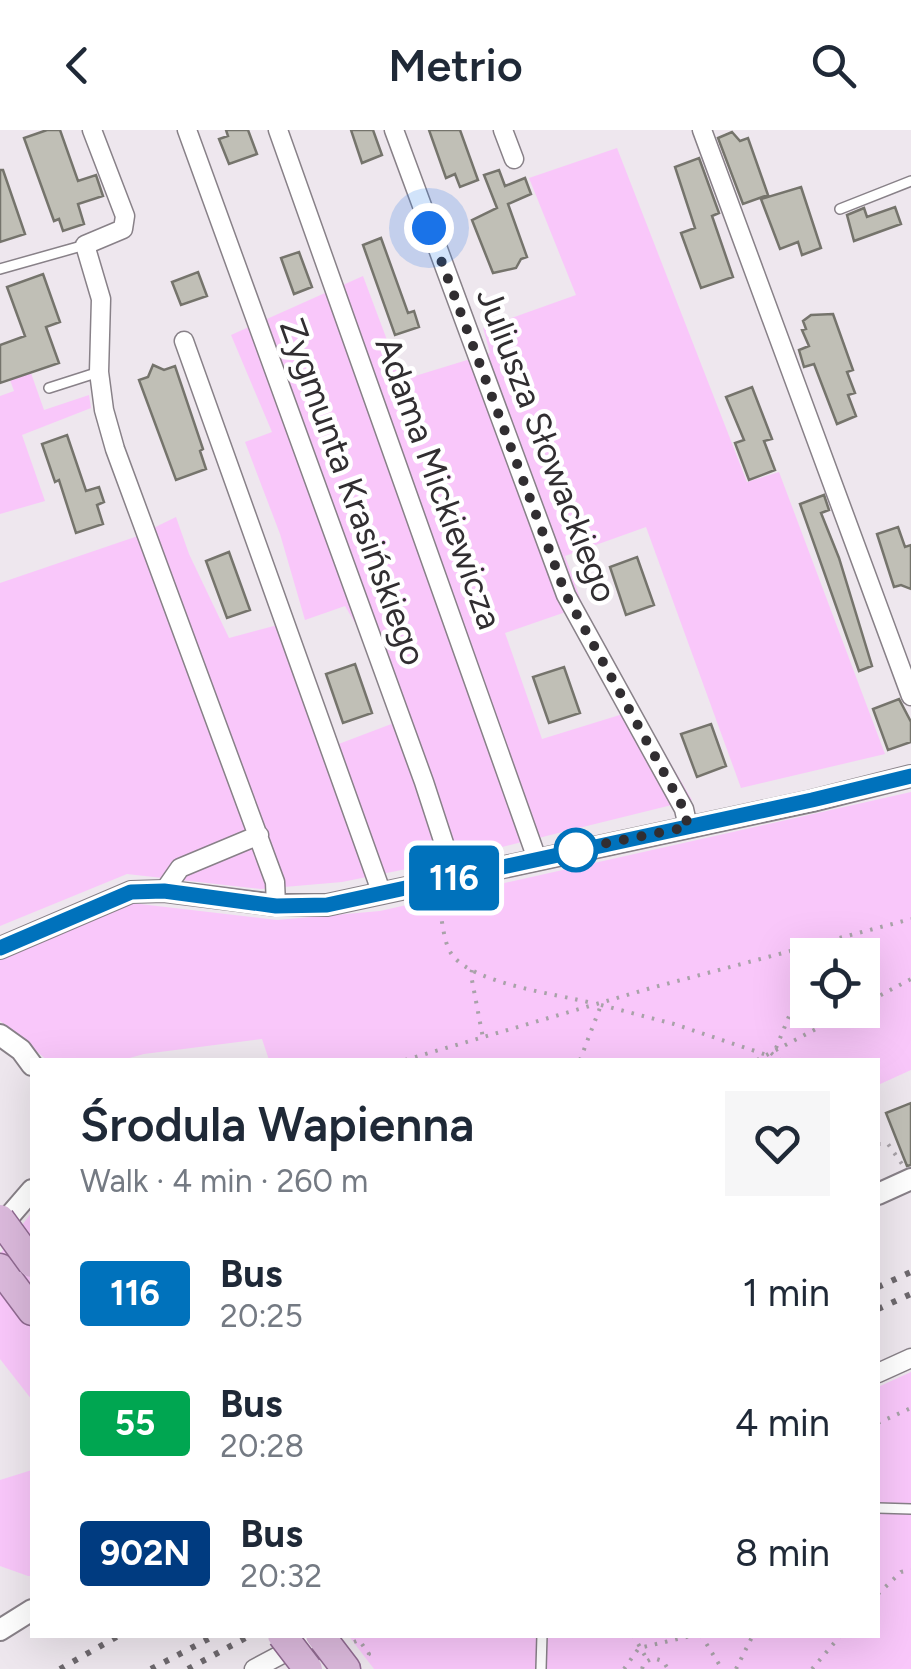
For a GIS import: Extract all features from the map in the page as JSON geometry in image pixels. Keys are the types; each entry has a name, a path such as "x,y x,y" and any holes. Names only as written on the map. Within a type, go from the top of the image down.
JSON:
{"main road":[{"path":"0,1220 30,1259"},
{"path":"0,1268 30,1309"},
{"path":"284,1638 308,1669"},
{"path":"321,1638 346,1669"}],"street":[{"path":"92,130 124,216 123,228 85,245 101,298 99,372 104,410 115,449 259,835 275,882 276,906"},
{"name":"Zygmunta Krasińskiego","path":"187,130 455,877"},
{"name":"Adama Mickiewicza","path":"278,130 538,858"},
{"name":"Juliusza Słowackiego","path":"394,130 566,595 684,809 688,827"},
{"path":"502,130 514,160"},
{"path":"702,130 911,696"},
{"path":"184,341 382,894"},
{"path":"0,948 131,892 164,891 276,906 327,905 911,776"},
{"path":"164,891 180,868 259,835"},
{"path":"0,1035 22,1050 30,1061"},
{"path":"880,1193 910,1180"},
{"path":"0,1227 30,1192"},
{"path":"880,1372 911,1358"},
{"path":"0,1630 30,1611"},
{"path":"254,1669 313,1638"}],"lane":[{"path":"840,209 911,181"},
{"path":"0,269 85,245"},
{"path":"48,388 99,372"},
{"path":"880,1508 911,1509"},
{"path":"542,1638 542,1669"}],"path":[{"path":"440,912 450,952 488,977 674,1024 778,1058"},
{"path":"840,938 911,919"},
{"path":"412,1058 790,951"},
{"path":"472,970 483,1038"},
{"path":"880,995 911,979"},
{"path":"581,1058 599,1004"},
{"path":"772,1053 790,1011"},
{"path":"761,1058 819,1028"},
{"path":"880,1144 888,1144 910,1180"},
{"path":"880,1423 911,1408"},
{"path":"880,1592 900,1572 911,1570"},
{"path":"634,1638 648,1661"},
{"path":"624,1669 639,1648 684,1638"},
{"path":"700,1638 722,1669"},
{"path":"736,1669 752,1638"},
{"path":"812,1669 838,1638"},
{"path":"642,1669 653,1658 663,1661 668,1669"}],"shaded area":[{"path":"617,148 747,482 779,472 885,754 741,788 646,527 565,556 583,606 505,633 542,739 639,709 692,800 441,862 342,882 261,889 127,874 0,926 0,583 135,537 176,517 229,638 289,622 336,745 394,723 364,638 345,606 305,620 280,534 245,442 272,432 231,335 363,276 402,380 490,353 483,328 576,295 529,178"},
{"path":"31,373 44,410 89,395 91,408 22,435 45,501 0,514 0,396 14,391 10,380"},
{"path":"911,792 911,1070 880,1084 880,1058 268,1058 262,1039 129,1058 45,1058 0,1021 0,960 131,903 277,920 380,911"},
{"path":"30,1215 30,1397 0,1359 0,1254"},
{"path":"911,1372 911,1669 374,1669 350,1638 880,1638 880,1386"},
{"path":"30,1471 30,1576 0,1566 0,1480"}],"building":[{"path":"60,130 78,181 96,175 103,196 78,204 84,224 63,231 59,219 54,221 24,138"},
{"path":"226,130 248,130 257,154 229,164 219,139 228,136"},
{"path":"351,130 373,130 382,155 362,163"},
{"path":"429,130 460,130 478,180 460,187 455,174 446,178"},
{"path":"732,132 740,141 748,138 768,195 743,204 718,138"},
{"path":"699,158 719,213 712,216 733,277 701,288 681,233 695,228 675,167"},
{"path":"0,170 25,234 0,242"},
{"path":"499,170 505,186 525,178 531,194 508,204 527,257 516,268 493,273 472,220 497,208 484,175"},
{"path":"801,187 821,248 802,255 798,242 780,249 761,199"},
{"path":"895,207 901,224 854,241 847,215 864,208 867,217"},
{"path":"381,238 408,313 414,311 419,327 395,335 363,245"},
{"path":"299,252 312,287 294,294 281,258"},
{"path":"198,272 207,296 181,305 172,282"},
{"path":"43,274 60,322 46,327 59,363 0,383 0,345 25,336 7,287"},
{"path":"833,314 853,370 847,372 855,393 848,395 856,416 837,424 814,364 804,367 799,350 809,346 802,330 806,329 803,321 811,315"},
{"path":"153,365 164,370 175,366 203,449 200,451 206,469 176,480 139,380 148,377"},
{"path":"752,387 772,439 764,441 775,470 749,480 735,443 744,440 726,397"},
{"path":"67,435 86,491 99,487 104,502 97,505 103,524 76,533 59,480 55,482 42,444"},
{"path":"824,495 829,510 821,513 872,666 859,671 800,504"},
{"path":"898,527 905,547 911,545 911,589 894,587 877,534"},
{"path":"229,552 250,610 227,618 206,561"},
{"path":"637,557 654,605 626,615 610,567"},
{"path":"355,664 372,713 343,723 326,674"},
{"path":"564,667 580,713 549,723 533,677"},
{"path":"899,699 911,722 911,742 888,750 873,709"},
{"path":"711,724 726,766 697,777 681,734"},
{"path":"911,1103 911,1165 907,1166 886,1113"}],"railway":[{"path":"880,1286 911,1272"},
{"path":"880,1308 911,1294"},
{"path":"60,1669 115,1638"},
{"path":"151,1669 210,1638"},
{"path":"188,1669 245,1638"}],"bus line":[{"name":"116","path":"0,948 131,892 164,891 276,906 327,905 911,776"}],"route":[{"path":"429,228 566,595 684,809 688,827 572,850 576,850"}]}
